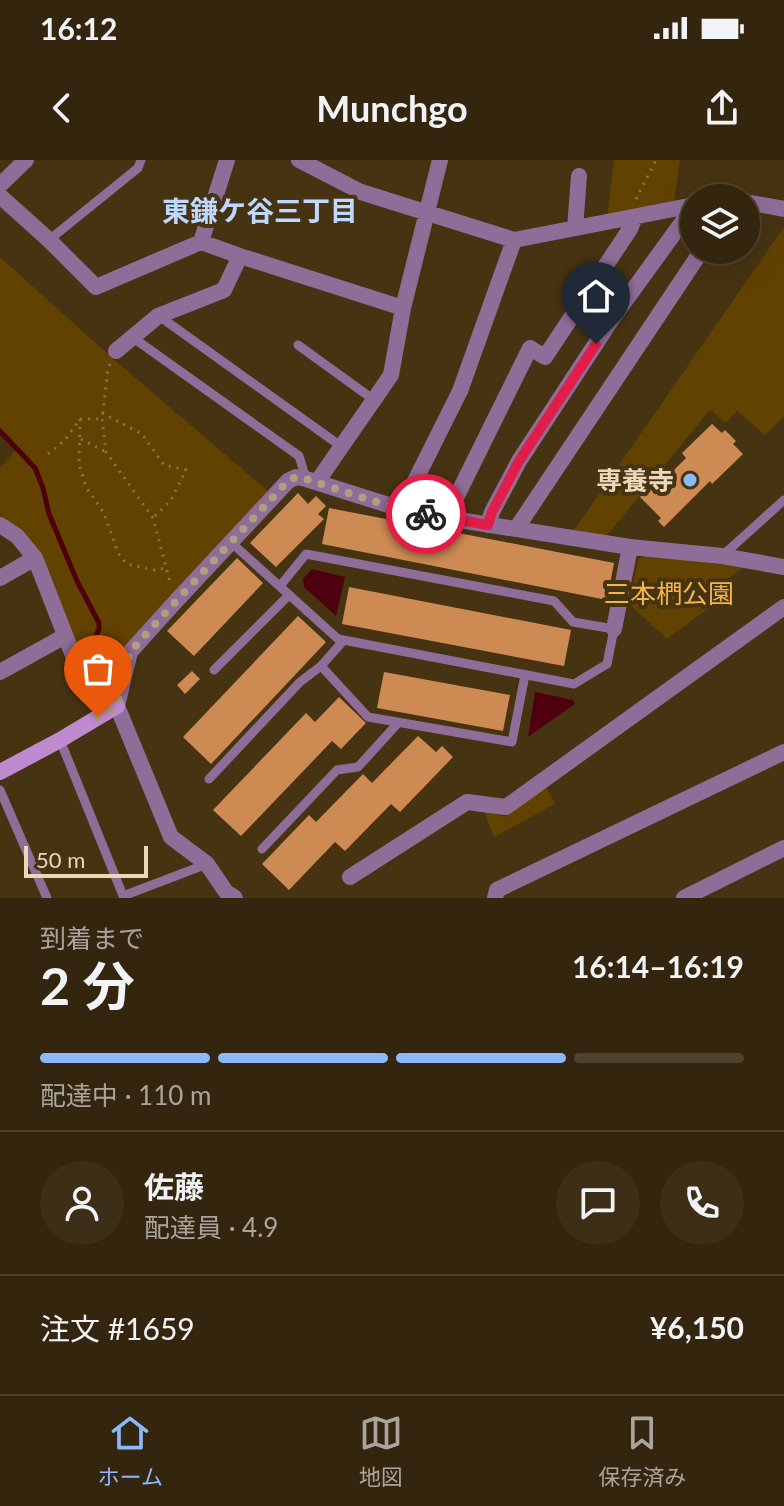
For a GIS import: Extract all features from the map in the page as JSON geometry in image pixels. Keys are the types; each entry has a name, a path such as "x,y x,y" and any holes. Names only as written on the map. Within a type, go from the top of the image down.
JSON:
{"street":[{"path":"0,185 26,160"},
{"path":"201,242 227,160"},
{"path":"299,160 361,192 514,240 680,209"},
{"path":"312,480 342,447 391,375 403,308 440,160"},
{"path":"575,228 579,176"},
{"path":"0,196 96,287 201,242 403,308"},
{"path":"760,205 784,209"},
{"path":"446,518 530,348 545,357 630,229 630,218"},
{"path":"488,525 519,461 612,319 680,225"},
{"path":"401,509 460,391 514,240"},
{"path":"116,351 158,316 224,290 240,256"},
{"path":"516,529 693,264"},
{"path":"1,771 117,706 130,652 288,481 296,477 401,509 446,518 784,567"},
{"path":"0,525 17,536 35,558 76,663 117,706 171,837 207,864 226,892 235,898"},
{"path":"614,629 630,547"},
{"path":"0,578 35,558"},
{"path":"350,877 467,802 506,807 784,607"},
{"path":"0,672 65,636"},
{"path":"495,898 497,890 784,752"},
{"path":"684,898 784,848"}],"lane":[{"path":"49,240 138,168 141,160"},
{"path":"158,316 342,447"},
{"path":"132,336 299,456 312,480"},
{"path":"298,345 374,400"},
{"path":"722,556 784,500"},
{"path":"235,546 338,639 574,684 607,664 614,629 573,622 554,601 306,554 280,586"},
{"path":"214,670 289,595"},
{"path":"209,779 344,640"},
{"path":"321,666 368,717 512,742 525,675"},
{"path":"262,849 337,770 358,767 398,723"},
{"path":"60,740 124,897 207,864"},
{"path":"0,790 47,898"}],"path":[{"path":"630,218 656,160"},
{"path":"106,452 102,416 108,369 116,351"},
{"path":"48,454 64,441 80,419 102,416 142,434 164,465 186,470 171,500 153,518"},
{"path":"80,419 79,464 86,487 104,513 118,553 127,564 155,570 166,567"},
{"path":"81,439 106,452 153,518 170,584 180,583"}],"green space":[{"path":"614,160 680,160 674,202 607,218"},
{"path":"784,227 784,416 765,435 737,411 726,423 710,410 605,538 572,533 760,264"},
{"path":"0,257 269,492 174,594 113,694 81,659 42,555 22,530 0,516 0,468 18,447 0,434"},
{"name":"三本椚公園","path":"643,556 742,568 715,589 721,599 667,639 629,604 638,560"},
{"path":"545,785 555,804 494,837 483,809 499,811 499,815 506,817 507,812"}],"shaded area":[{"path":"312,569 345,577 336,616 304,587 303,579"},
{"path":"535,692 573,700 575,704 528,737"}],"building":[{"path":"712,424 722,433 725,430 743,454 712,484 710,481 664,527 658,521 661,518 640,497 657,481 668,493 674,486 666,478 686,458 682,453"},
{"path":"298,493 308,504 316,496 326,506 318,514 324,519 276,567 250,543"},
{"path":"329,508 614,563 607,600 322,544"},
{"path":"237,558 263,583 194,656 167,631"},
{"path":"349,587 571,630 564,666 342,624"},
{"path":"298,616 326,642 211,764 183,737"},
{"path":"192,671 200,679 185,694 177,685"},
{"path":"384,672 510,695 503,731 377,708"},
{"path":"339,697 366,723 341,749 332,741 241,836 213,810 306,713 315,722"},
{"path":"418,736 436,752 442,746 453,757 400,812 391,804 345,851 335,842 289,890 262,864 309,815 316,822 363,774 372,783"}],"waterway":[{"path":"0,431 35,468 49,514 77,581 99,623 92,645"}],"way so far":[{"path":"98,717 117,706 130,652 288,481 296,477 306,479 426,514"}],"place":[{"name":"専養寺","path":"690,480"}],"district":[{"name":"東鎌ケ谷三丁目","path":"260,210"}],"route":[{"path":"426,514 488,525 519,461 596,344"}]}
